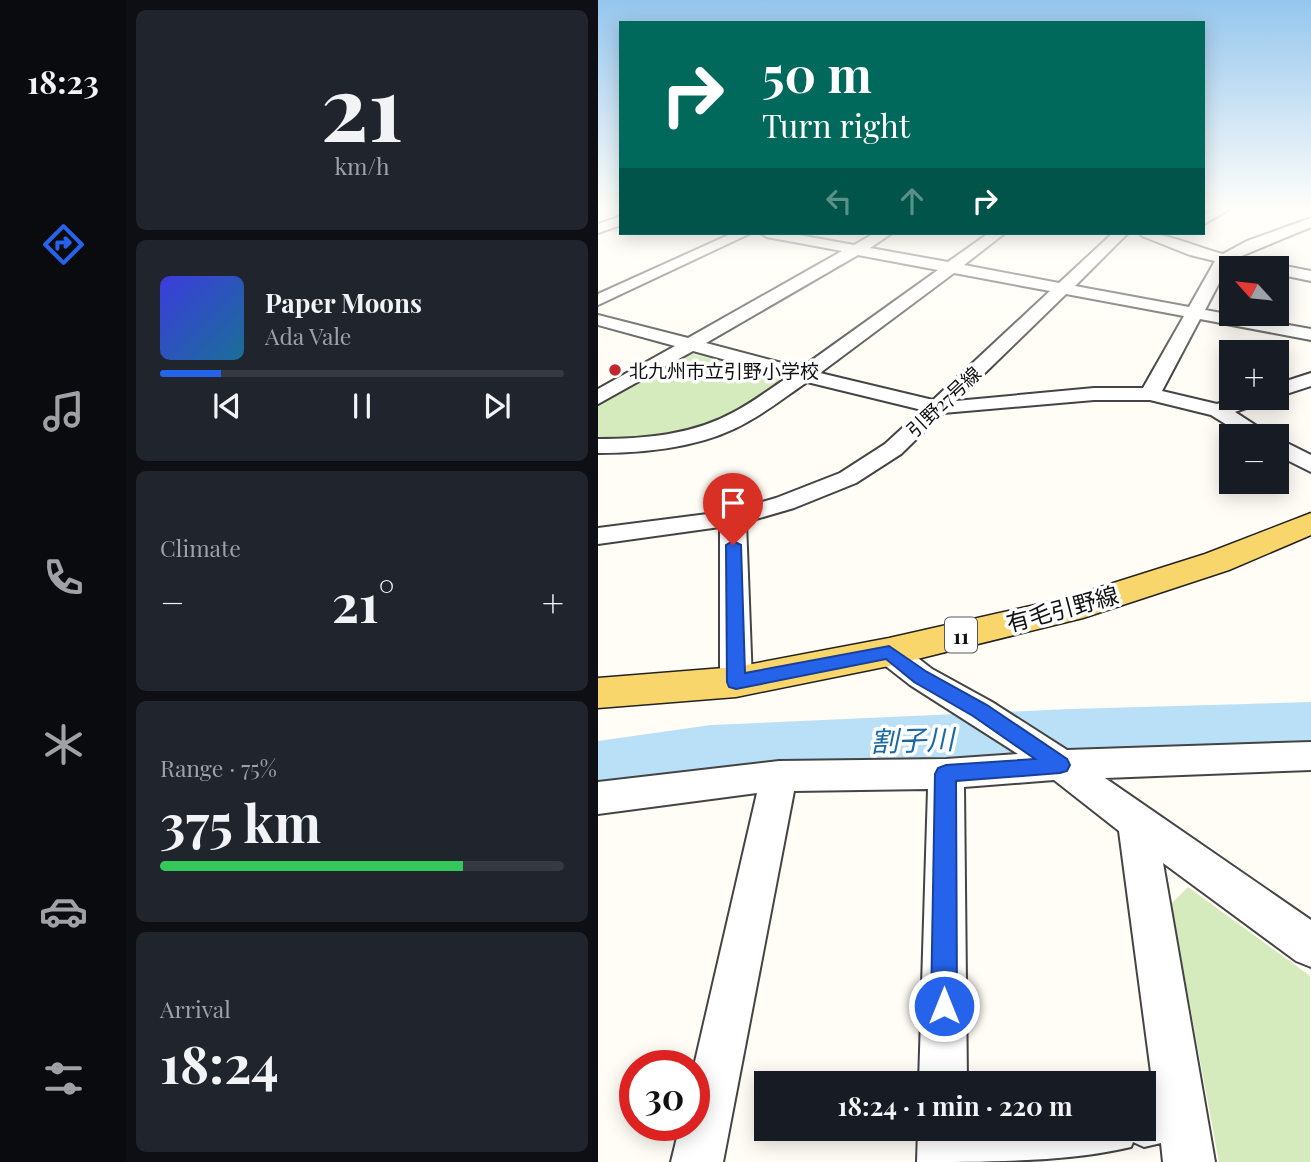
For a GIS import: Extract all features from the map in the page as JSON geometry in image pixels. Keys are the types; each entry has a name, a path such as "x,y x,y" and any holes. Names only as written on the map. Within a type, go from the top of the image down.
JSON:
{"main road":[{"name":"有毛引野線","path":"598,693 736,682 889,652 1070,608 1216,562 1310,523"}],"street":[{"path":"598,300 678,263"},
{"path":"598,398 833,263"},
{"path":"927,263 1310,335"},
{"path":"598,446 652,444 683,439 740,418 957,263"},
{"name":"引野27号線","path":"598,536 660,530 733,518 785,503 848,478 893,449 1089,263"},
{"path":"1150,394 1219,268"},
{"path":"1289,272 1310,276"},
{"path":"598,320 803,375 938,407 963,408 1094,394 1150,394 1218,411 1240,424"},
{"path":"1289,387 1310,379"},
{"path":"1289,453 1310,465"},
{"path":"733,518 736,682"},
{"path":"889,652 921,677 980,710 1049,757 1136,823 1310,946"},
{"path":"599,801 689,785 779,776 946,774 1049,757 1310,756"},
{"path":"943,1071 946,774"},
{"path":"697,1162 779,776"},
{"path":"1136,823 1162,1118 1189,1162"},
{"path":"943,1141 943,1162"},
{"path":"969,1162 1061,1141"}],"green space":[{"path":"689,353 788,378 736,413 704,427 659,436 598,439 598,405"},
{"path":"1188,887 1310,976 1310,1162 1219,1162 1171,904"}],"waterway":[{"name":"割子川","path":"598,764 711,747 1070,730 1311,723"}],"place":[{"name":"北九州市立引野小学校","path":"615,370"}],"route":[{"path":"733,545 736,682 889,652 921,677 980,710 1060,765 946,774 944,1006"}]}
